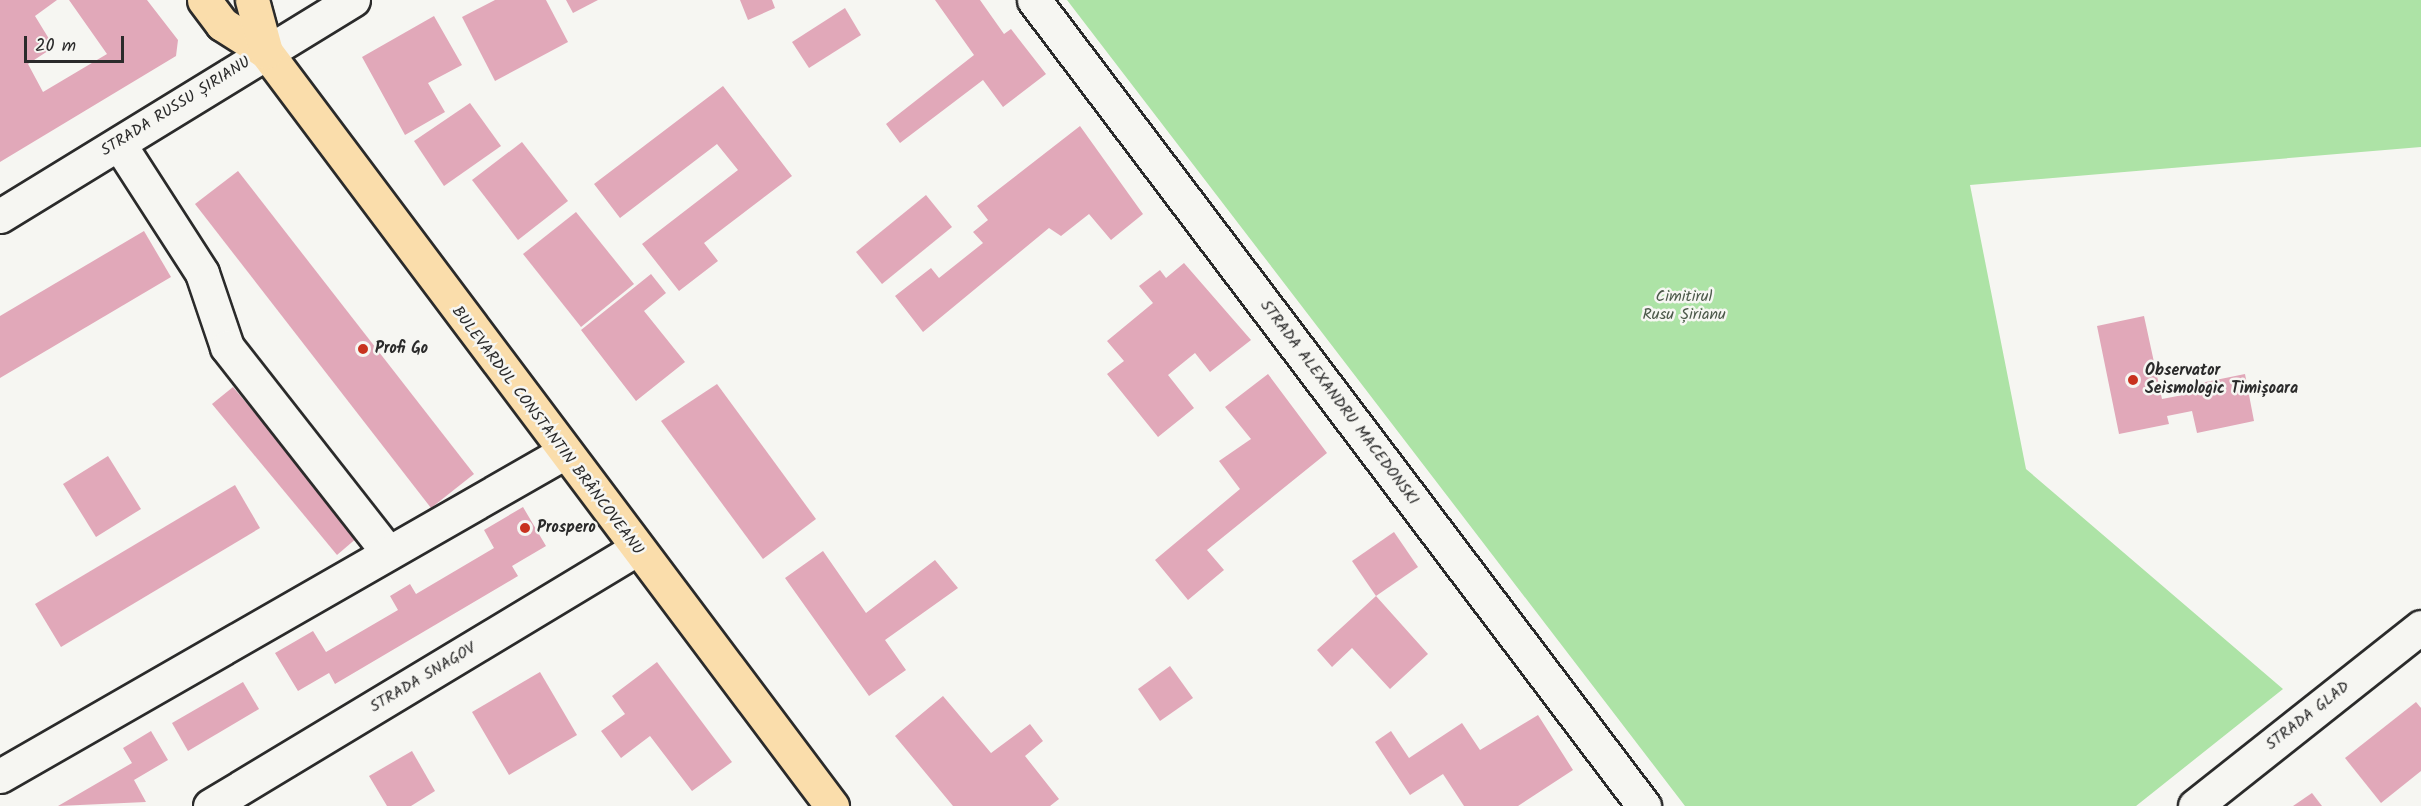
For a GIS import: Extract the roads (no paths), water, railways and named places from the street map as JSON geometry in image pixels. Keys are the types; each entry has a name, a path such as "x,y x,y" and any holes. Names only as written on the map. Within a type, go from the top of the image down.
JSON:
{"main road":[{"name":"BULEVARDUL CONSTANTIN BRÂNCOVEANU","path":"204,0 222,24 266,52 635,550 832,806"},
{"name":"BULEVARDUL CONSTANTIN BRÂNCOVEANU","path":"252,0 266,52"}],"street":[{"name":"STRADA RUSSU ȘIRIANU","path":"0,216 353,0"},
{"name":"STRADA ALEXANDRU MACEDONSKI","path":"1034,0 1644,806"},
{"path":"118,144 202,273 227,347 388,552"},
{"path":"0,776 563,453"},
{"name":"STRADA SNAGOV","path":"210,806 635,550"},
{"name":"STRADA GLAD","path":"2195,806 2421,627"}],"place":[{"name":"Profi Go","path":"363,349"},
{"name":"Observator Seismologic Timișoara","path":"2133,380"},
{"name":"Prospero","path":"525,528"}],"park label":[{"name":"Cimitirul Rusu Șirianu","path":"1684,306"}]}
